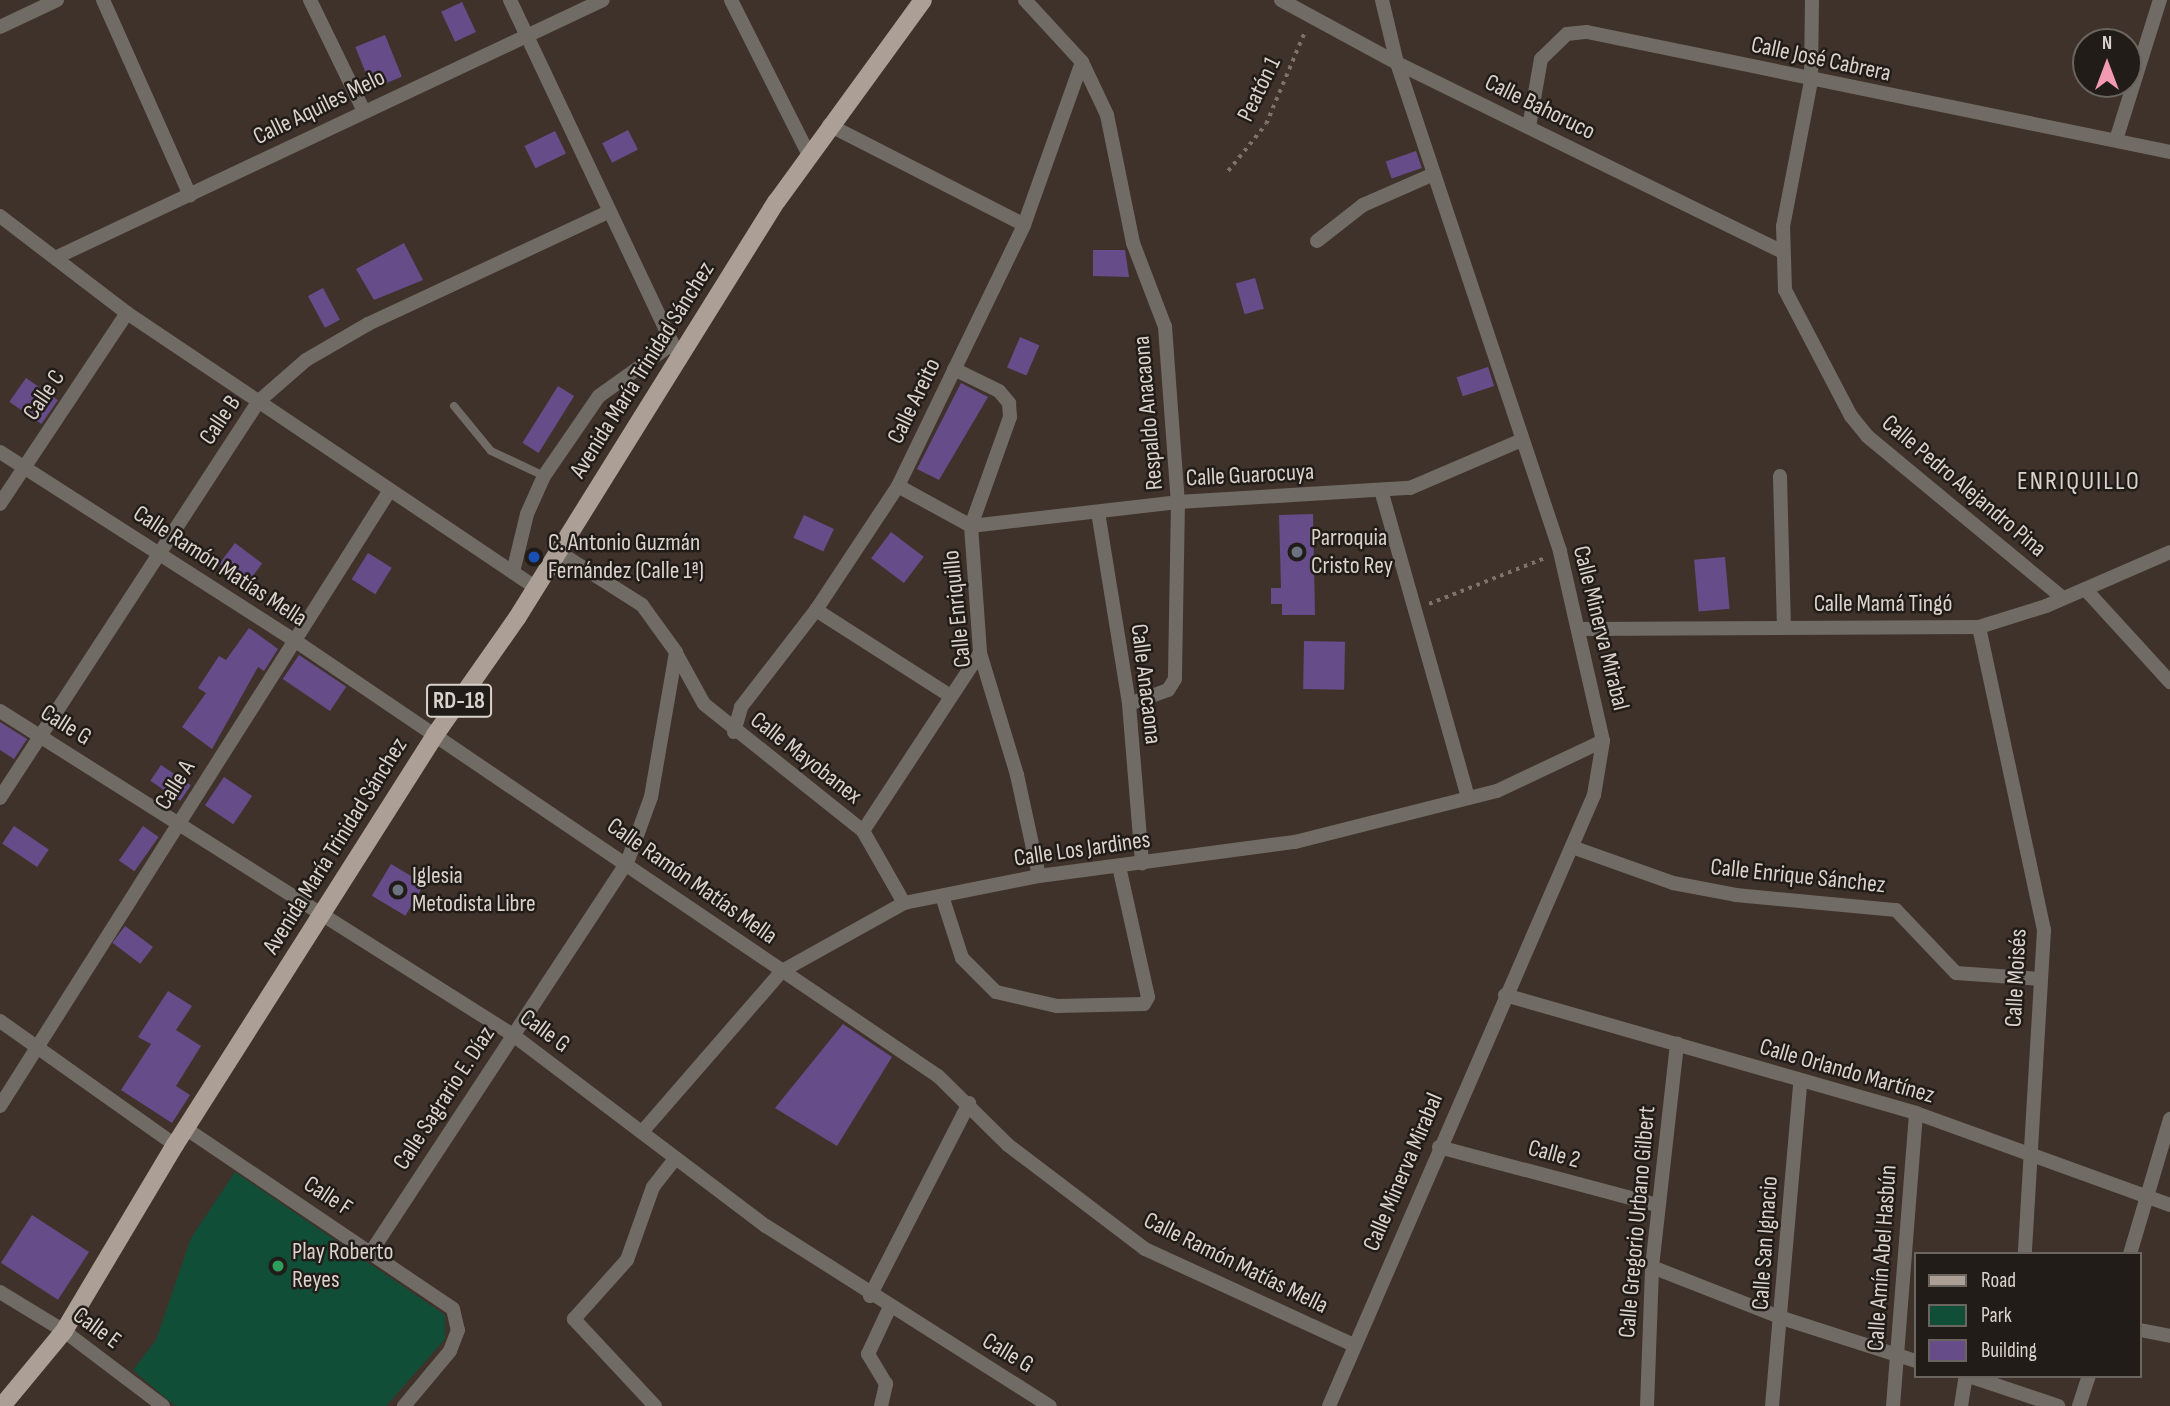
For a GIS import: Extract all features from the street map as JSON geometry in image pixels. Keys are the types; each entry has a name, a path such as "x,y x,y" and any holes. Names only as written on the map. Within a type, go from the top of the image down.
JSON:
{"main road":[{"name":"Avenida María Trinidad Sánchez","path":"2,1406 64,1331 185,1128 435,735 534,586 676,352 808,153 923,0"}],"street":[{"path":"0,27 57,0"},
{"path":"103,0 190,195"},
{"path":"310,0 363,109"},
{"path":"510,0 676,352 599,396 544,476 527,514 513,572"},
{"name":"Calle Aquiles Melo","path":"57,257 363,109 527,37 603,0"},
{"path":"731,0 808,153"},
{"name":"Respaldo Anacaona","path":"1025,0 1082,62 1107,115 1133,243 1165,327 1178,502 1175,679 1168,690 1129,704"},
{"name":"Calle Bahoruco","path":"1281,0 1397,63 1781,251"},
{"name":"Calle Minerva Mirabal","path":"1329,1406 1439,1147 1594,795 1604,741 1581,629 1560,551 1397,63 1382,0"},
{"name":"Calle Pedro Alejandro Pina","path":"1812,0 1811,81 1781,251 1785,290 1851,416 1867,436 2063,598"},
{"path":"2116,141 2160,0"},
{"name":"Calle José Cabrera","path":"1529,127 1541,59 1567,34 1587,32 1811,81 2170,152"},
{"name":"Calle Areito","path":"734,732 741,707 816,610 898,486 1024,225 1082,62"},
{"path":"829,125 1024,225"},
{"path":"1317,241 1363,205 1434,174"},
{"name":"Calle B","path":"0,798 260,401 306,360 368,324 608,212"},
{"path":"0,216 127,313 534,586"},
{"name":"Calle C","path":"0,504 127,313"},
{"name":"Calle Enriquillo","path":"954,369 999,391 1010,417 971,526 980,653 1017,775 1039,876"},
{"name":"Calle Guarocuya","path":"971,526 1178,502 1410,488 1522,440"},
{"name":"Calle Ramón Matías Mella","path":"0,452 294,640 782,971 969,1103 1008,1145 1145,1249 1354,1345"},
{"path":"1780,476 1784,627"},
{"path":"898,486 971,526"},
{"name":"Calle A","path":"0,1106 390,490"},
{"path":"1381,490 1468,799"},
{"name":"Calle Anacaona","path":"1098,512 1129,704 1142,863"},
{"path":"556,551 642,605 676,652"},
{"name":"Calle Mamá Tingó","path":"1581,629 1979,627 2085,590 2170,552"},
{"path":"2085,590 2170,682"},
{"path":"816,610 948,695"},
{"name":"Calle Moisés","path":"1979,627 2044,930 2039,978 2025,1252"},
{"name":"Calle Mayobanex","path":"676,652 704,704 734,732 863,831 904,903"},
{"name":"Calle Sagrario E. Díaz","path":"371,1252 626,863 651,797 676,652"},
{"path":"863,831 948,695 980,653"},
{"name":"Calle G","path":"0,711 513,1035 642,1132 673,1161 870,1296 1051,1406"},
{"name":"Calle Los Jardines","path":"642,1132 782,971 904,903 1039,876 1295,842 1497,791 1604,741"},
{"name":"Calle Enrique Sánchez","path":"1572,848 1673,883 1735,895 1896,910 1956,973 2039,978"},
{"path":"942,896 962,958 996,992 1057,1006 1144,1004 1148,997 1119,866"},
{"name":"Calle Orlando Martínez","path":"1505,995 1677,1043 1800,1084 1916,1113 2149,1200 2170,1205"},
{"path":"0,1021 38,1045 175,1145"},
{"name":"Calle Gregorio Urbano Gilbert","path":"1647,1406 1657,1205 1677,1043"},
{"name":"Calle San Ignacio","path":"1772,1406 1782,1318 1800,1084"},
{"path":"870,1296 969,1103"},
{"name":"Calle Amín Abel Hasbún","path":"1893,1406 1916,1113"},
{"path":"2131,1252 2149,1200 2170,1119"},
{"name":"Calle F","path":"185,1128 371,1252 458,1318 450,1351 404,1406"},
{"name":"Calle 2","path":"1439,1147 1657,1205"},
{"path":"655,1406 574,1320 626,1260 653,1187 673,1161"},
{"path":"1652,1267 1782,1318 1914,1360"},
{"name":"Calle E","path":"0,1292 64,1331 163,1406"},
{"path":"881,1406 886,1384 868,1354 889,1308"},
{"path":"2142,1330 2170,1336"},
{"path":"1961,1406 1967,1378"},
{"path":"1982,1378 2018,1383 2058,1406"},
{"path":"2080,1406 2088,1378"}],"lane":[{"path":"454,406 491,451 544,476"}],"path":[{"name":"Peatón 1","path":"1228,171 1266,124 1311,16"},
{"path":"1414,608 1560,551"}],"green space":[{"name":"Play Roberto Reyes","path":"235,1172 445,1315 445,1339 386,1406 175,1406 133,1370 156,1340 191,1238"}],"building":[{"path":"462,2 476,32 455,42 441,12"},
{"path":"385,35 402,77 372,89 355,47"},
{"path":"628,130 638,150 612,163 602,143"},
{"path":"555,131 566,153 535,168 524,146"},
{"path":"1416,151 1422,168 1392,178 1386,161"},
{"path":"404,243 423,280 374,300 356,269"},
{"path":"1093,250 1125,250 1129,277 1093,276"},
{"path":"1255,278 1264,309 1245,314 1236,284"},
{"path":"323,288 340,320 325,328 308,296"},
{"path":"1020,337 1039,345 1026,376 1007,367"},
{"path":"1488,367 1494,386 1463,396 1457,377"},
{"path":"26,378 58,400 41,424 9,402"},
{"path":"961,383 988,397 939,480 917,469"},
{"path":"558,386 574,396 539,453 522,443"},
{"name":"Parroquia Cristo Rey","path":"1313,514 1315,615 1282,615 1282,604 1271,604 1271,588 1281,588 1279,515"},
{"path":"804,515 834,529 823,552 793,538"},
{"path":"891,532 924,557 904,583 871,558"},
{"path":"235,543 262,563 247,584 219,564"},
{"path":"368,553 392,568 375,594 352,579"},
{"path":"1725,557 1730,609 1699,612 1694,560"},
{"path":"249,628 278,649 264,671 258,667 212,749 182,727 206,693 198,688 219,656 226,660"},
{"path":"1304,641 1345,642 1344,690 1303,689"},
{"path":"299,655 346,687 330,711 283,679"},
{"path":"0,722 27,739 14,759 0,750"},
{"path":"161,765 191,785 180,801 150,781"},
{"path":"224,777 252,796 233,824 205,805"},
{"path":"14,826 49,849 37,867 2,843"},
{"path":"143,826 159,837 134,871 119,860"},
{"name":"Iglesia Metodista Libre","path":"391,864 424,884 405,916 372,896"},
{"path":"125,926 153,947 140,964 112,943"},
{"path":"168,991 192,1006 176,1030 201,1046 176,1086 190,1095 172,1123 121,1090 151,1044 138,1037"},
{"path":"843,1024 892,1057 837,1146 775,1108"},
{"path":"32,1215 89,1252 58,1300 1,1263"}],"place":[{"name":"Parroquia Cristo Rey","path":"1297,552"},
{"name":"C. Antonio Guzmán Fernández (Calle 1ª)","path":"534,557"},
{"name":"Iglesia Metodista Libre","path":"398,890"},
{"name":"Play Roberto Reyes","path":"278,1266"}],"district":[{"name":"ENRIQUILLO","path":"2079,482"}]}
